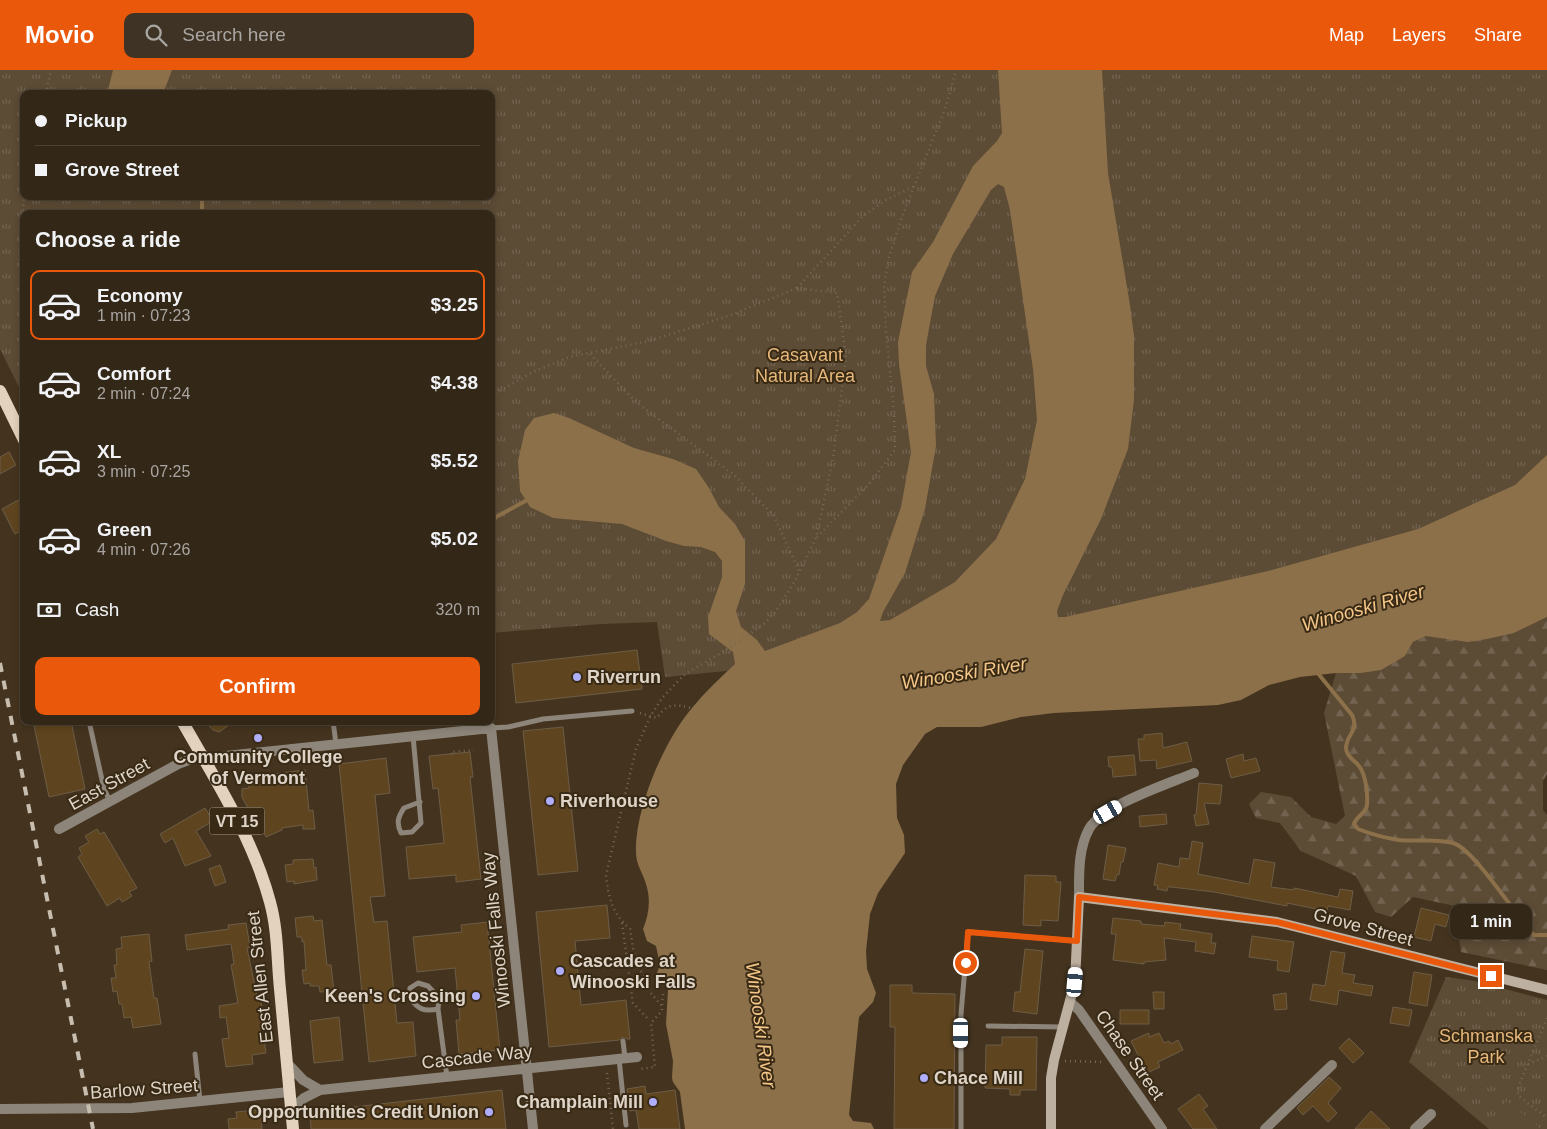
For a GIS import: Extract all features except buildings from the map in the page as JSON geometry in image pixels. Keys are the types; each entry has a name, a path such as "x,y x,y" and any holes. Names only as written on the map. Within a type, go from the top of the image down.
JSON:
{"main road":[{"path":"0,391 14,423"},
{"path":"0,401 20,433"},
{"name":"East Allen Street","path":"184,725 249,845 270,903 276,934 293,1129"}],"street":[{"name":"East Street","path":"59,829 178,764 226,756 491,728"},
{"name":"Winooski Falls Way","path":"491,728 533,1129"},
{"path":"1051,1129 1051,1078 1075,982 1080,869 1083,845 1088,830 1096,820 1118,806 1194,773"},
{"name":"Grove Street","path":"1079,897 1277,922 1547,990"},
{"name":"Chase Street","path":"1070,1002 1079,1010 1162,1129"},
{"name":"Cascade Way","path":"291,1110 304,1098 320,1090 637,1056"},
{"path":"286,1063 303,1080 320,1090"},
{"path":"1265,1129 1332,1065"},
{"name":"Barlow Street","path":"0,1108 132,1108 289,1092"},
{"path":"1414,1129 1431,1114"}],"lane":[{"path":"491,728 508,727 543,719 632,711"},
{"path":"90,725 104,789 110,802"},
{"path":"334,725 336,744"},
{"path":"412,736 420,802 421,823 412,832 401,833 397,825 399,816 404,808 420,802"},
{"path":"961,1129 961,1014 968,932 1077,941"},
{"path":"438,1009 428,1011 417,1007 409,997 410,988 418,983 428,986 439,998 438,1009 447,1077"},
{"path":"988,1026 1063,1027"},
{"path":"624,1041 622,1058 626,1125"},
{"path":"195,1054 200,1101"}],"path":[{"path":"47,90 51,70"},
{"path":"816,538 870,484 895,450 894,412 886,332 884,286 889,257 914,186 946,106 956,70"},
{"path":"495,394 533,372 569,357 649,341 731,315 797,288 863,216 886,200 914,186"},
{"path":"20,246 20,264"},
{"path":"662,1006 649,991 646,977 636,966 630,930 621,922 614,910 609,894 606,875 607,867 636,749 650,716 662,698 685,674 763,625 776,611 800,573 816,538 833,458 846,357 837,293 797,288"},
{"path":"589,353 638,403 733,474 774,516 800,573"},
{"path":"650,716 657,718 662,710 672,706 679,705 691,708"},
{"path":"452,754 451,752 474,750"},
{"path":"621,922 633,1003 648,1019"},
{"path":"655,1067 651,1023 662,1011 663,994"},
{"path":"1547,1018 1519,1085 1518,1093 1547,1118"},
{"path":"1528,1064 1547,1056"},
{"path":"1063,1060 1101,1062"},
{"path":"606,1073 612,1129"}],"green space":[{"name":"Casavant Natural Area","path":"0,70 1547,70 1547,499 1069,637 665,677 657,622 601,624 495,633 495,210 20,210 20,389 0,349"},
{"path":"1547,617 1547,774 1543,781 1543,810 1547,815 1547,970 1461,952 1455,906 1413,897 1391,917 1375,912 1356,876 1301,851 1280,823 1256,818 1249,804 1261,792 1291,797 1311,817 1336,824 1345,816 1324,713 1336,673 1361,673 1405,656 1413,642 1426,636 1514,633"},
{"name":"Schmanska Park","path":"1446,977 1475,981 1547,1000 1547,1129 1489,1129 1409,1062"},
{"path":"1507,1101 1541,1129 1495,1129 1488,1123"}],"water":[{"path":"113,70 172,70 164,90 108,90"},
{"name":"Winooski River","path":"998,70 1102,70 1108,173 1134,336 1134,400 1128,449 1101,519 1063,595 1057,611 1058,617 1268,571 1418,529 1515,485 1547,455 1547,617 1514,633 1468,642 1426,636 1413,642 1405,656 1381,670 1300,677 1269,685 1241,700 1218,705 1054,713 1021,717 981,727 937,727 925,734 903,765 896,784 897,818 904,835 905,853 878,893 870,914 866,951 867,969 876,993 873,1002 859,1017 849,1115 853,1121 871,1123 874,1129 685,1129 680,1092 672,1078 673,1061 666,1024 668,990 657,973 660,965 656,946 647,941 643,929 647,918 649,901 646,884 636,857 637,835 640,816 653,776 671,738 697,702 735,664 733,652 709,634 708,617 722,577 722,561 715,552 701,547 684,546 666,541 622,524 553,518 530,507 520,491 518,461 525,430 534,418 554,413 634,448 673,459 696,469 719,507 735,524 745,541 745,584 736,611 741,627 757,640 765,651 840,623 857,612 869,599 901,507 911,452 899,364 898,342 912,272 933,242 973,166 997,141 1002,133","holes":["998,184 1004,187 1010,210 1033,369 1037,420 1025,479 996,539 955,582 890,620 880,621 905,573 925,509 936,446 934,394 926,366 926,345 935,296 953,254 991,190"]}],"waterway":[{"path":"202,200 202,210"},
{"path":"495,518 529,499"},
{"path":"1316,671 1354,720 1354,729 1348,739 1346,751 1361,770 1365,779 1367,796 1366,808 1354,824 1358,829 1394,839 1433,840 1453,843 1472,857 1483,869 1534,935 1547,935"}],"railway":[{"path":"0,663 93,1129"}],"place":[{"name":"Riverrun","path":"577,677"},
{"name":"Community College of Vermont","path":"258,738"},
{"name":"Riverhouse","path":"550,801"},
{"name":"Cascades at Winooski Falls","path":"560,971"},
{"name":"Keen's Crossing","path":"476,996"},
{"name":"Chace Mill","path":"924,1078"},
{"name":"Champlain Mill","path":"653,1102"},
{"name":"Opportunities Credit Union","path":"489,1112"}],"route":[{"path":"966,963 968,932 1077,941 1079,897 1277,922 1491,976"}]}
